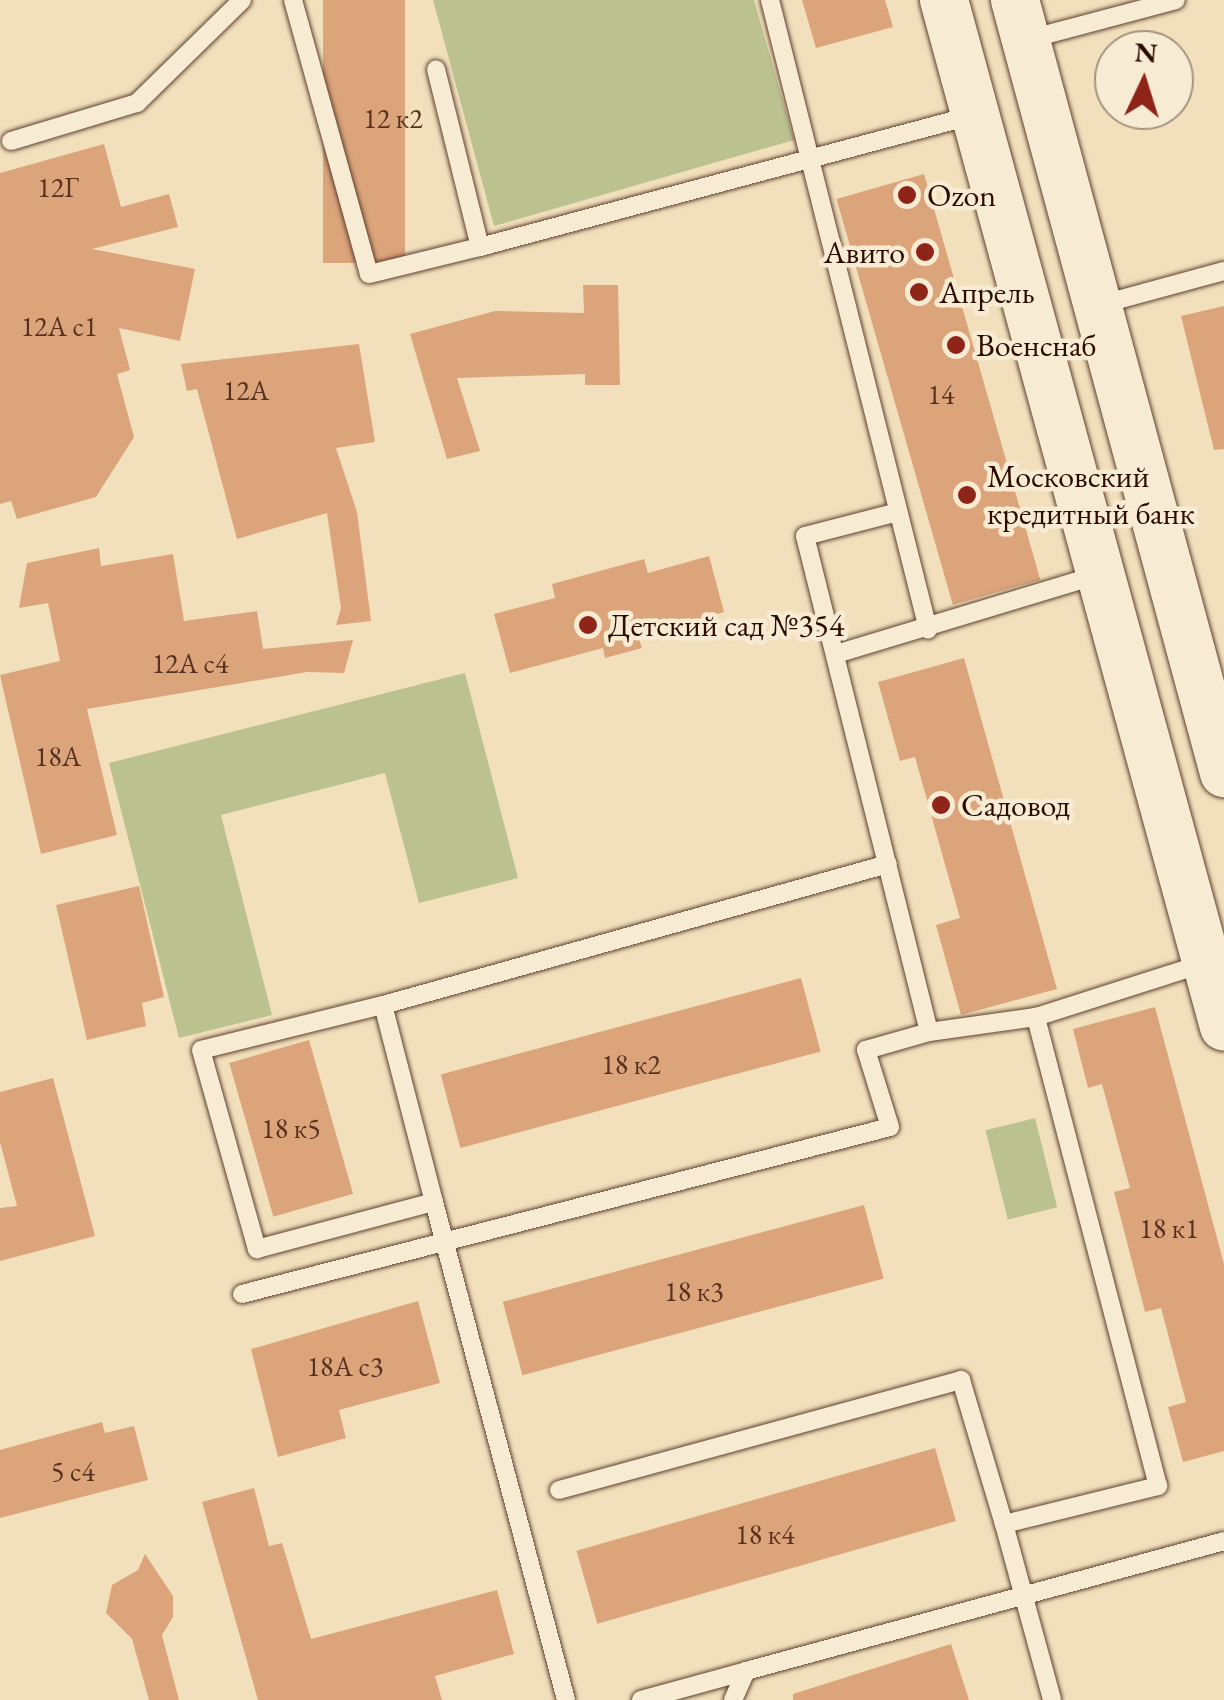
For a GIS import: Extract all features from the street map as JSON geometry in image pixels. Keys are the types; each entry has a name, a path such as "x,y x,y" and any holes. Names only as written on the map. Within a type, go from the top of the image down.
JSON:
{"main road":[{"path":"944,0 1224,1027"},
{"path":"1020,20 1220,746 1146,750"}],"lane":[{"path":"11,141 138,103 242,0"},
{"path":"293,0 369,274 480,247 808,154 974,115"},
{"path":"770,0 928,629"},
{"path":"1020,20 1176,0"},
{"path":"436,69 480,247"},
{"path":"1096,306 1224,272"},
{"path":"898,512 805,536 929,1032"},
{"path":"836,654 1098,574"},
{"path":"434,1202 256,1249 201,1050 384,1005 888,864"},
{"path":"242,1294 890,1128 866,1050 929,1032 1036,1016 1206,963"},
{"path":"384,1005 566,1700"},
{"path":"1004,1524 1158,1486 1036,1016"},
{"path":"559,1490 961,1380 1052,1700"},
{"path":"640,1700 1224,1541"},
{"path":"831,1646 836,1666"},
{"path":"733,1700 746,1671"}],"green space":[{"path":"433,0 754,0 794,140 494,226"},
{"path":"465,673 518,878 419,903 385,773 221,815 272,1015 179,1038 109,763"},
{"path":"1035,1118 1057,1207 1008,1220 986,1130"}],"building":[{"path":"323,0 405,0 405,263 323,263"},
{"path":"802,0 885,0 893,27 816,48"},
{"path":"104,144 121,207 169,194 178,227 92,249 195,269 180,341 119,328 130,370 117,374 134,437 96,497 17,519 11,501 0,504 0,173"},
{"path":"924,174 1040,580 953,605 837,199"},
{"path":"583,285 618,285 620,385 585,385 585,374 457,378 480,451 447,459 410,334 495,311 584,313"},
{"path":"1224,306 1224,449 1214,450 1181,316"},
{"path":"359,344 375,442 336,448 357,512 371,621 336,625 341,608 327,513 237,539 197,389 187,391 181,364"},
{"path":"99,548 101,566 173,554 184,621 257,611 263,649 353,640 344,673 307,672 87,709 117,835 41,854 0,675 60,661 48,603 19,608 27,563"},
{"name":"Детский сад №354","path":"709,556 724,612 638,636 642,648 605,658 603,648 510,673 494,614 555,598 552,584 644,559 648,573"},
{"path":"964,658 1057,989 961,1015 936,925 960,918 915,757 900,761 878,682"},
{"path":"139,886 164,997 142,1003 146,1026 87,1040 56,905"},
{"path":"801,978 821,1051 460,1148 441,1075"},
{"path":"1155,1007 1224,1264 1224,1451 1183,1462 1168,1407 1186,1402 1161,1308 1145,1312 1114,1192 1130,1188 1102,1084 1088,1088 1073,1029"},
{"path":"309,1040 353,1194 273,1217 229,1063"},
{"path":"53,1078 95,1236 0,1261 0,1208 17,1206 0,1142 0,1092"},
{"path":"864,1205 884,1278 522,1375 503,1302"},
{"path":"418,1301 440,1383 339,1410 346,1438 278,1457 251,1349"},
{"path":"102,1422 105,1433 134,1426 148,1480 0,1518 0,1450"},
{"path":"935,1448 956,1521 597,1624 576,1551"},
{"path":"254,1488 269,1546 282,1543 311,1639 497,1590 514,1654 435,1676 442,1700 258,1700 202,1502"},
{"path":"145,1554 173,1596 173,1617 162,1635 179,1700 149,1700 132,1639 106,1613 112,1585 138,1570"},
{"path":"951,1644 969,1700 793,1700 793,1694"}],"place":[{"name":"Ozon","path":"907,195"},
{"name":"Авито","path":"925,252"},
{"name":"Апрель","path":"919,292"},
{"name":"Военснаб","path":"956,345"},
{"name":"Московский кредитный банк","path":"967,495"},
{"name":"Детский сад №354","path":"588,625"},
{"name":"Садовод","path":"941,805"}]}
